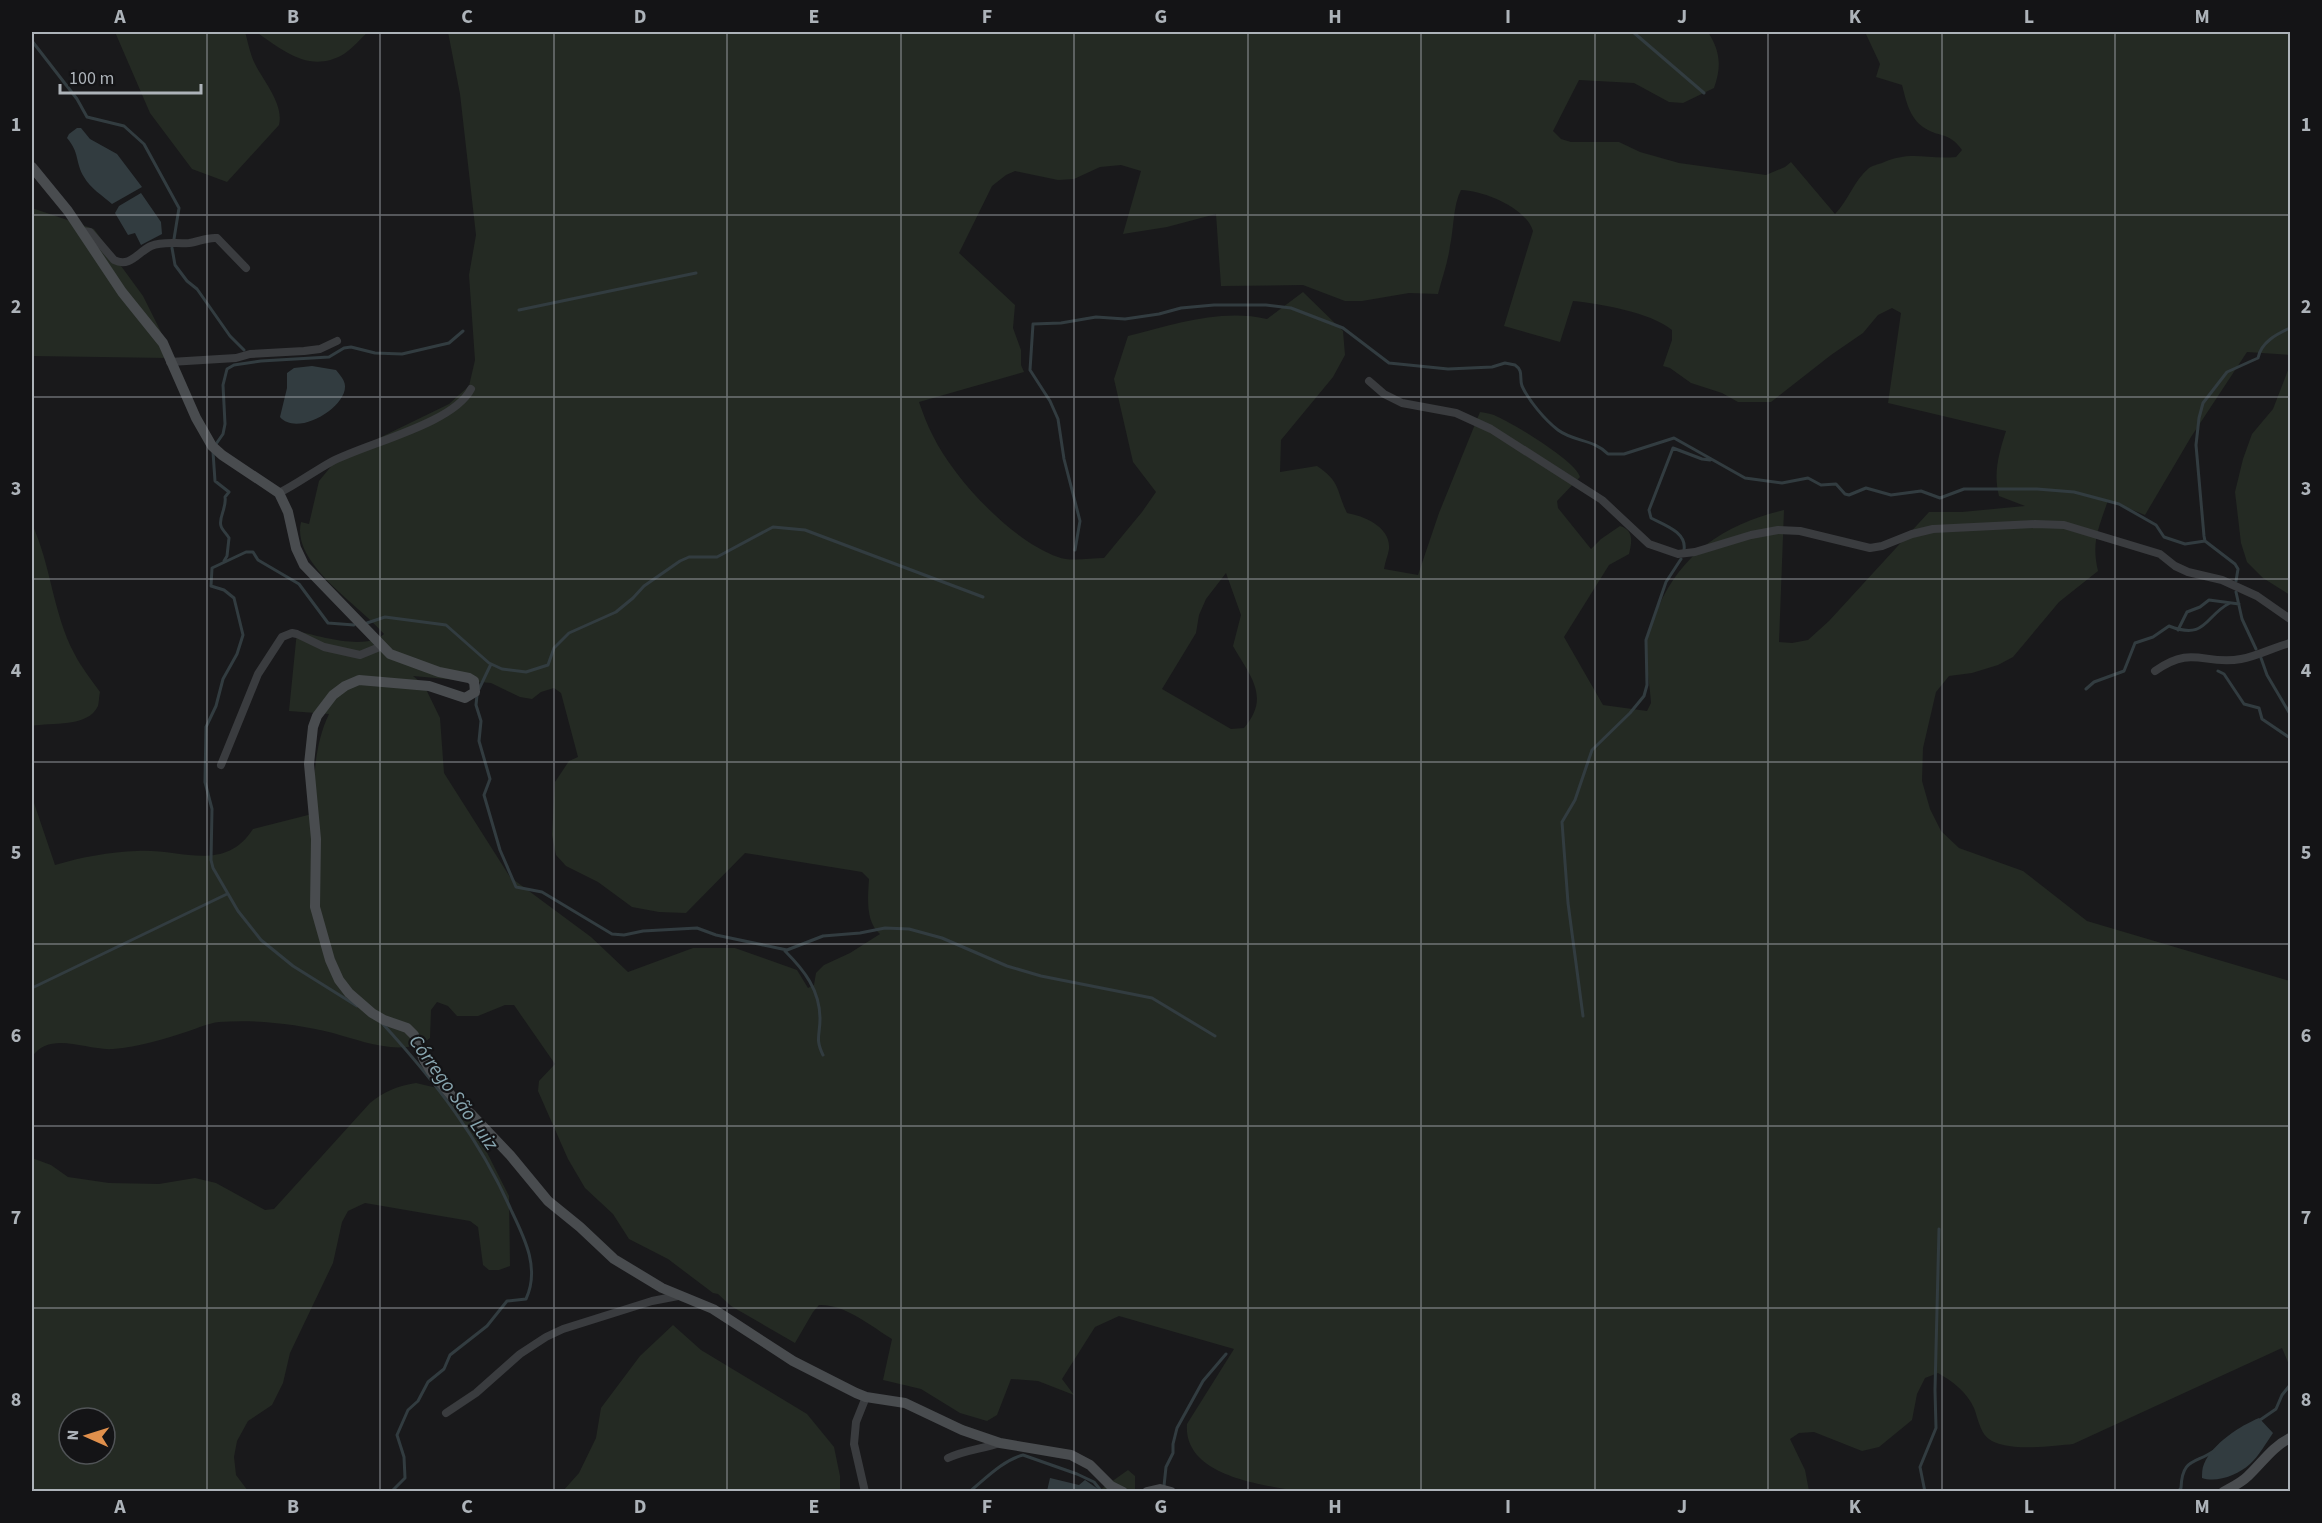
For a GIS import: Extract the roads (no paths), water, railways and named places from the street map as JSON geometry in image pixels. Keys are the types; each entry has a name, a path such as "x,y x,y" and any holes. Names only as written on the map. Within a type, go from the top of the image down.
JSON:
{"street":[{"path":"32,167 53,191 123,292 162,343 196,418 212,446 279,493 288,512 296,548 304,565 390,654 439,672 474,681 476,692 465,698 429,686 359,680 333,695 317,716 313,727 309,764 316,839 315,907 330,960 339,980 359,1002 384,1020 407,1028 414,1035 424,1060 455,1100 510,1155 548,1202 580,1227 614,1259 678,1296 713,1310 793,1360 866,1397 905,1403 962,1430 1000,1443 1071,1455 1090,1465 1111,1486 1123,1491"},
{"path":"82,231 90,232 100,246 119,262 131,261 142,251 160,243 192,243 217,238 246,268"},
{"path":"170,362 320,349 336,341"},
{"path":"1369,381 1384,394 1402,403 1464,416 1510,439 1602,500 1649,544 1664,551 1678,554 1695,552 1751,535 1778,530 1800,531 1870,548 1933,529 2035,524 2064,525 2160,554 2175,566 2188,572 2222,580 2257,596 2290,619"},
{"path":"279,493 330,463 436,420 460,404 471,389"},
{"path":"221,765 258,674 282,637 292,633 297,634 324,647 360,655 382,646"},
{"path":"2155,671 2167,663 2190,656 2240,660 2290,643"},
{"path":"446,1413 476,1393 520,1354 546,1337 652,1301 678,1296"},
{"path":"864,1491 854,1444 856,1422 866,1397"},
{"path":"2223,1491 2240,1483 2280,1443 2290,1438"},
{"path":"948,1458 967,1450 1000,1443"},
{"path":"1147,1491 1160,1489 1171,1491"}],"waterway":[{"path":"1633,32 1704,93"},
{"name":"Córrego São Luiz","path":"32,41 77,99 87,117 124,126 144,144 179,208 174,239"},
{"name":"Córrego São Luiz","path":"172,248 175,265 187,281 197,289 230,336 244,350"},
{"path":"519,310 696,273"},
{"path":"1075,550 1080,521 1064,459 1058,419 1050,401 1030,370 1033,324 1061,323 1096,317 1125,319 1181,308 1214,305 1266,305 1291,308 1343,328 1389,363 1448,369 1492,367 1505,363 1515,365 1521,375 1521,383 1525,392 1548,421 1564,434 1597,446 1608,454 1624,454 1674,438 1745,478 1782,483 1808,478 1821,485 1836,484 1845,494 1849,495 1866,488 1891,495 1921,491 1940,498 1964,489 2037,489 2074,492 2119,504 2156,525 2164,537 2185,544 2205,541"},
{"path":"2236,581 2238,569 2235,564 2205,541 2196,445 2199,418 2203,403 2227,372 2258,358 2266,343 2290,328"},
{"path":"216,444 223,434 225,424 223,385 227,369 234,365 329,357 344,348 351,347 375,353 402,354 449,343 463,331"},
{"path":"1684,550 1682,538 1668,526 1651,518 1649,510 1673,448 1710,460"},
{"name":"Córrego São Luiz","path":"213,452 215,481 229,492 225,497 220,523 229,538 227,556 224,561"},
{"path":"367,623 385,617 446,625 489,663 502,669 526,672 548,665 554,648 569,633 616,612 644,586 680,561 689,557 717,557 773,527 805,530 983,597"},
{"path":"354,625 328,623 299,584 258,560 253,552 246,552 212,568 211,586 224,590 234,598 243,635 237,654 223,679 216,706 206,727 205,782 212,809 211,860 213,868 238,911 261,940 293,966 357,1006"},
{"path":"1583,1016 1568,903 1562,822 1575,800 1592,750 1644,696 1647,685 1646,640 1666,582 1681,559"},
{"path":"2236,592 2242,619 2256,649"},
{"path":"2178,630 2187,612 2200,607 2209,600 2239,604"},
{"path":"2086,689 2094,682 2124,671 2135,643 2153,637 2169,626 2182,630 2198,628 2230,603"},
{"path":"2261,658 2267,675 2290,714"},
{"path":"479,689 491,664"},
{"path":"2218,671 2224,674 2244,704 2259,708 2262,719 2290,738"},
{"path":"477,695 476,705 481,721 479,741 490,779 484,795 500,850 516,887 542,892 612,934 624,935 643,931 697,928 716,935 787,950 823,936 885,928 909,929 942,938 1007,966 1041,976 1152,998 1215,1036"},
{"path":"32,988 227,894"},
{"path":"785,951 810,981 814,990 819,1009 819,1041 823,1055"},
{"name":"Córrego São Luiz","path":"382,1023 438,1089 486,1160 526,1243 532,1277 526,1299 507,1301 487,1326 450,1355 444,1369 428,1382 418,1401 408,1410 397,1435 404,1457 405,1478 391,1492"},
{"path":"1925,1492 1920,1467 1936,1428 1939,1229"},
{"path":"1164,1486 1166,1467 1173,1453 1177,1428 1203,1381 1226,1354"},
{"path":"2260,1420 2276,1409 2282,1395 2290,1385"},
{"path":"2178,1492 2187,1467 2214,1451"},
{"path":"969,1492 1001,1465 1023,1455 1077,1474 1094,1482 1102,1492"}]}
